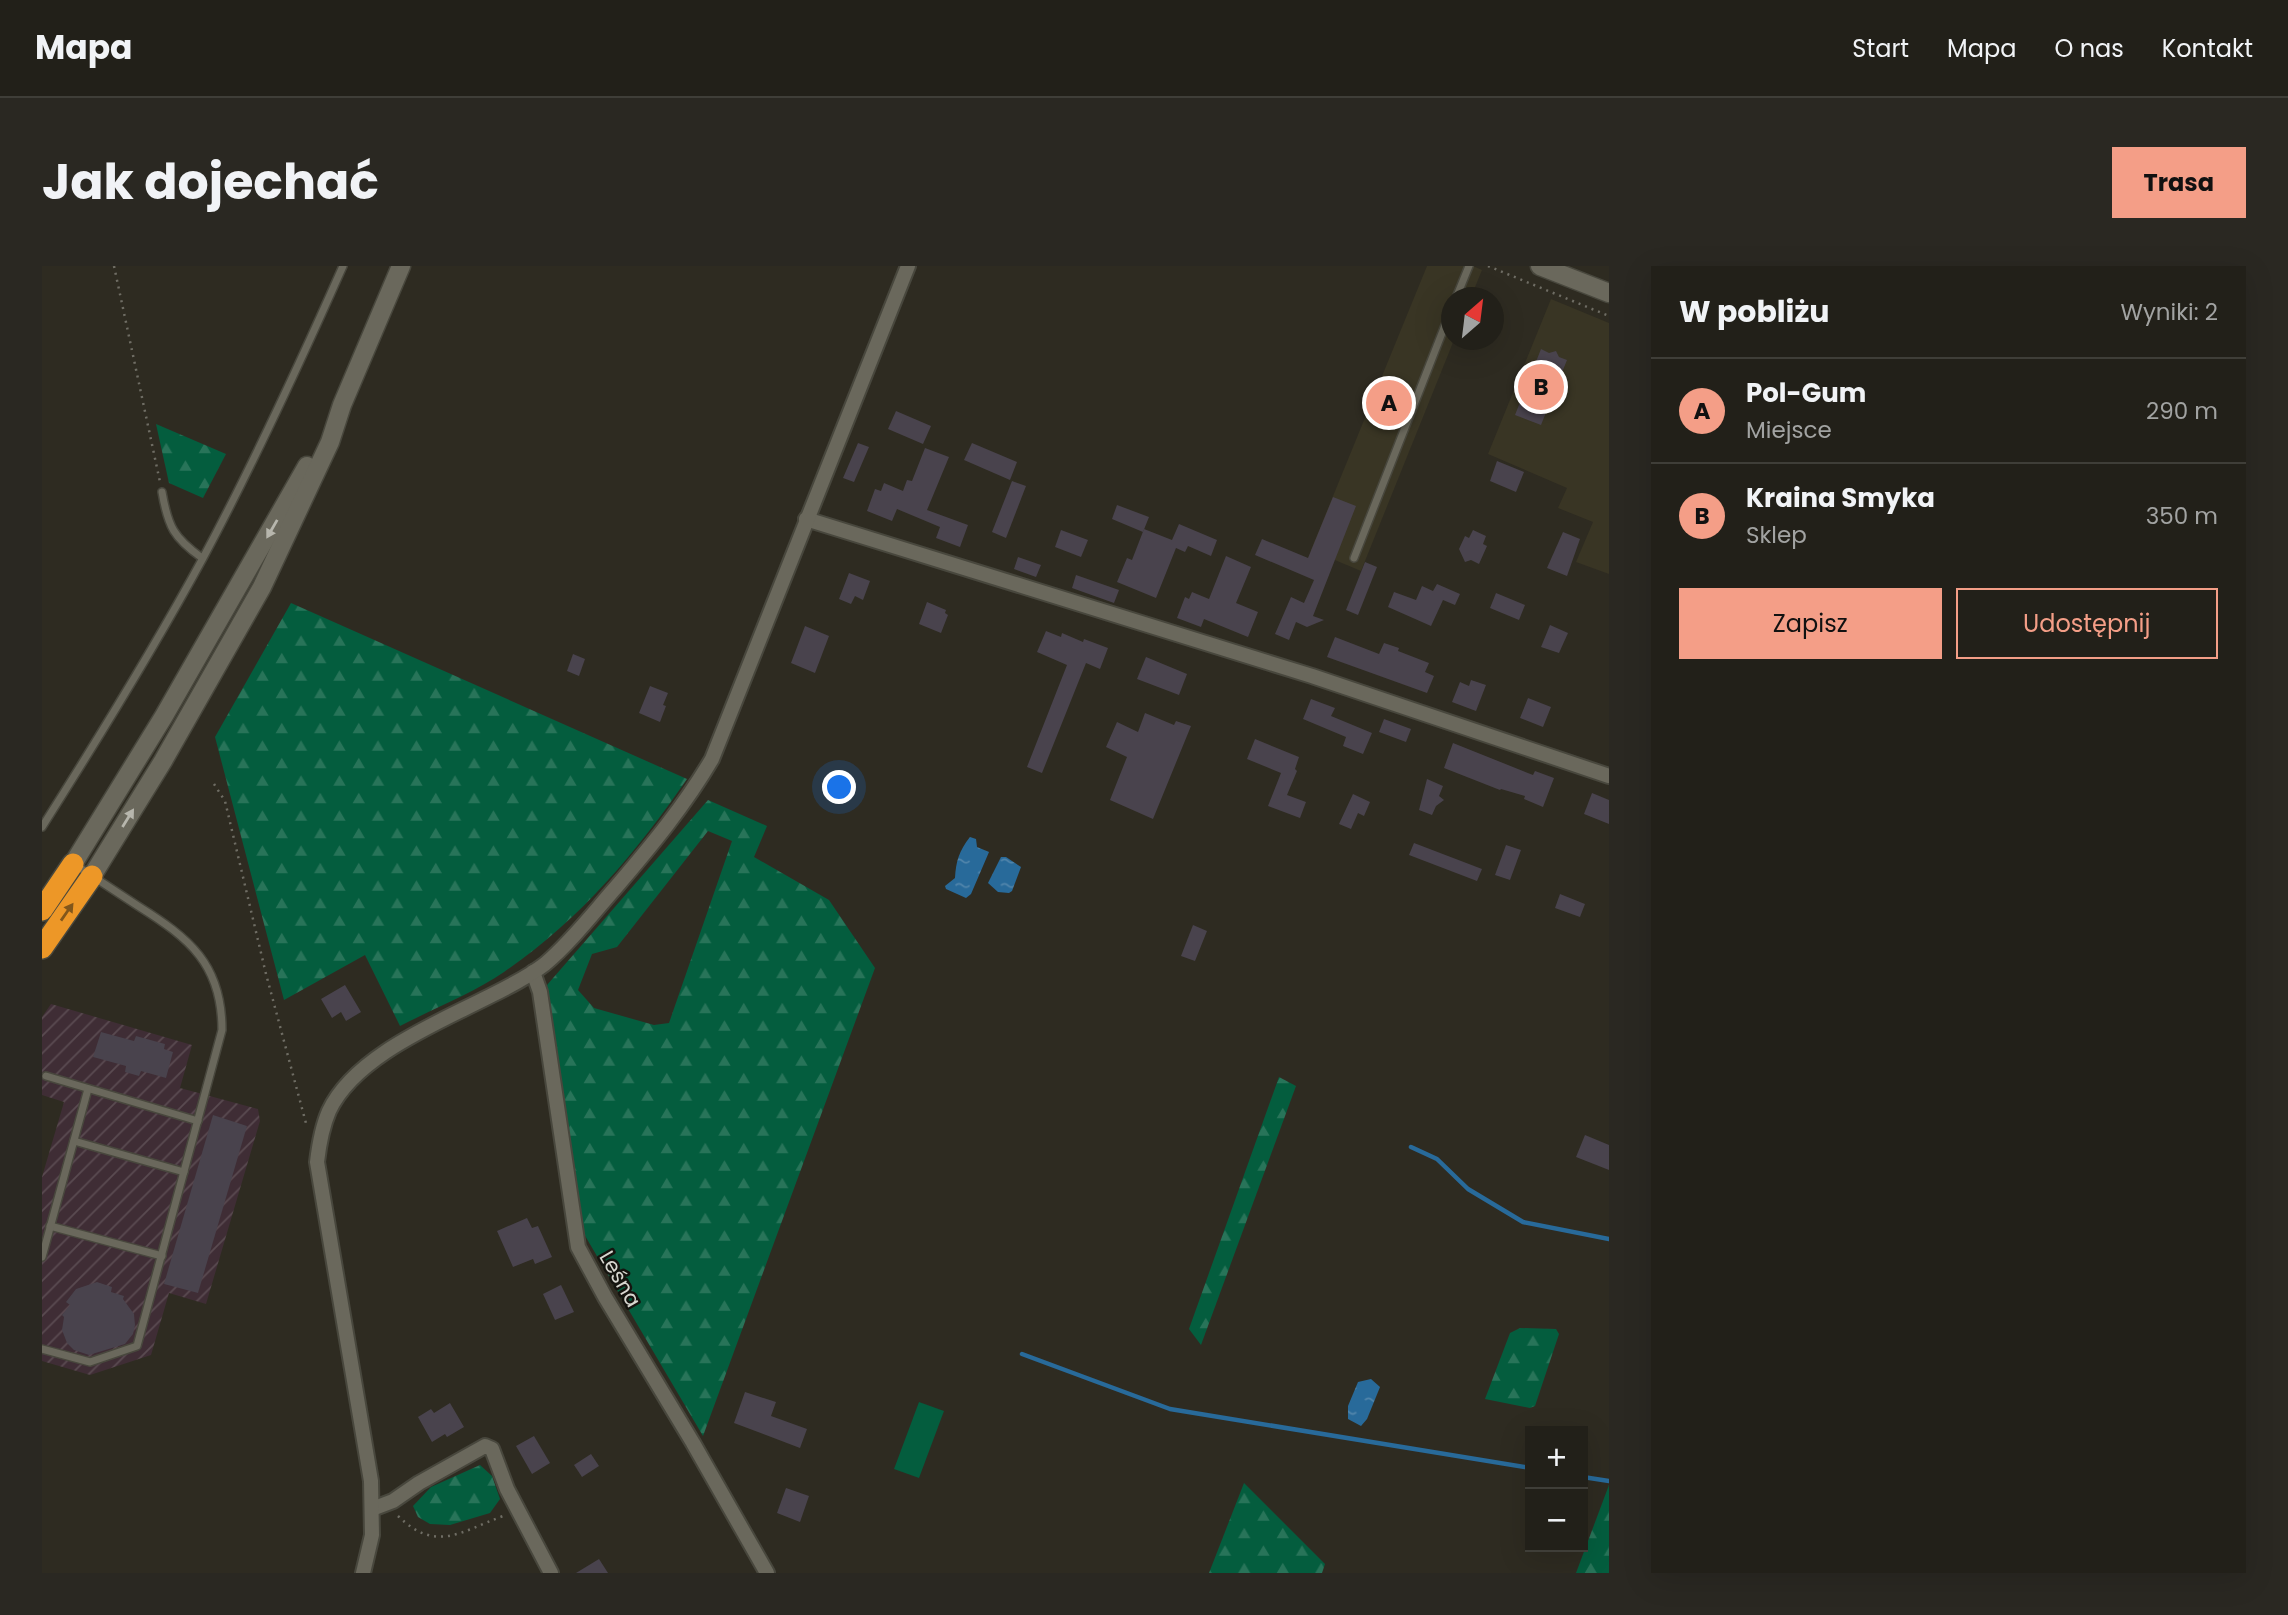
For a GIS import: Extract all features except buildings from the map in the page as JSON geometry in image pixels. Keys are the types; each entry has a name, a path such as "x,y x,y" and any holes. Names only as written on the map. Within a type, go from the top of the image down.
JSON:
{"highway":[{"path":"42,910 73,864"},
{"path":"42,948 92,876"}],"main road":[{"path":"92,876 163,761 262,587 330,442 342,405 401,266"},
{"path":"1540,266 1609,293"},
{"path":"73,864 164,716 342,405"}],"street":[{"path":"363,1573 379,1506 371,1481 317,1162 319,1142 330,1109 339,1095 366,1067 403,1040 520,981 544,964 590,917 691,795 712,759 908,266"},
{"path":"806,519 1312,676 1609,776"},
{"name":"Leśna","path":"533,972 540,992 578,1247 767,1573"},
{"path":"379,1506 485,1447 492,1449 518,1510 551,1573"}],"lane":[{"path":"42,827 96,742 202,558 276,412 343,266"},
{"path":"1460,287 1469,266"},
{"path":"1354,558 1441,336"},
{"path":"162,492 166,517 173,531 182,543 202,558"},
{"path":"42,1349 90,1362 137,1346 222,1030 218,994 197,951 185,938 73,864"},
{"path":"46,1076 198,1121"},
{"path":"42,1257 88,1089"},
{"path":"74,1141 184,1172"},
{"path":"50,1226 162,1256"}],"path":[{"path":"114,266 162,492"},
{"path":"1488,266 1609,316"},
{"path":"214,784 225,800 266,974 317,1162"},
{"path":"379,1506 427,1537 445,1537 518,1510"}],"shaded area":[{"path":"1427,266 1473,266 1482,270 1475,287 1441,287 1441,350 1450,350 1361,571 1311,550"},
{"path":"1551,299 1609,323 1609,574 1576,562 1593,522 1558,508 1567,488 1488,454"},
{"path":"51,1004 192,1045 180,1088 258,1109 260,1121 206,1304 169,1293 151,1355 90,1375 42,1361 42,1177 64,1102 42,1095 42,1017"}],"green space":[{"path":"156,424 226,454 203,498 169,483"},
{"path":"291,603 687,779 626,859 557,931 493,979 400,1026 365,955 284,1000 215,737"},
{"path":"708,800 767,826 754,857 829,900 875,968 703,1436 584,1234 547,985","holes":["708,831 732,841 669,1023 654,1025 594,1008 578,990 592,954 617,947"]},
{"path":"1279,1077 1296,1086 1201,1345 1189,1329"},
{"path":"1520,1328 1556,1329 1559,1334 1535,1406 1530,1408 1485,1399 1510,1333"},
{"path":"919,1402 944,1411 919,1478 894,1469"},
{"path":"480,1465 492,1476 500,1499 490,1513 450,1525 430,1524 418,1517 413,1506 431,1487"},
{"path":"1244,1483 1325,1564 1322,1573 1209,1573"},
{"path":"1609,1485 1609,1573 1576,1573 1584,1552 1588,1552 1588,1541"}],"water":[{"path":"970,837 976,839 977,847 989,852 971,894 966,898 946,889 945,886 955,878 959,856"},
{"path":"1001,857 1006,857 1021,867 1009,893 998,892 988,883"},
{"path":"1371,1379 1380,1387 1367,1419 1361,1426 1348,1419 1348,1406 1358,1382"}],"waterway":[{"path":"1411,1147 1437,1159 1468,1189 1523,1222 1609,1239"},
{"path":"1022,1354 1170,1409 1525,1467"},
{"path":"1588,1478 1609,1481"}],"place":[{"name":"Kraina Smyka","path":"1541,387"},
{"name":"Pol-Gum","path":"1389,403"}]}
